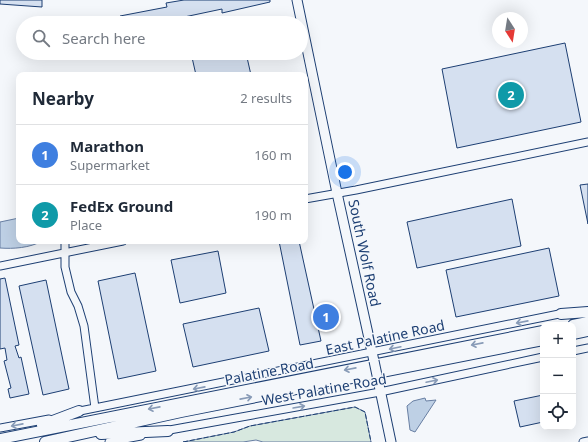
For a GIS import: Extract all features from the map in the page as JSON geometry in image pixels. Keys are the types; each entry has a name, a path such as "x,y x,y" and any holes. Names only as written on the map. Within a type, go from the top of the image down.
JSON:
{"highway":[{"path":"561,314 588,312"},
{"path":"576,324 588,322"},
{"path":"576,333 588,331"},
{"name":"Palatine Road","path":"0,439 540,332"},
{"name":"Palatine Road","path":"44,442 189,410 540,341"},
{"path":"12,437 79,411"},
{"path":"71,436 168,431"}],"main road":[{"name":"South Wolf Road","path":"297,0 300,16"},
{"name":"South Wolf Road","path":"308,53 391,442"}],"street":[{"path":"308,198 588,142"},
{"path":"65,244 65,267 71,292 78,306 84,326 95,408"},
{"path":"0,266 108,244"},
{"name":"East Palatine Road","path":"0,428 79,411 373,357 588,308"},
{"path":"576,350 588,348"},
{"name":"West Palatine Road","path":"109,442 380,392 540,358"},
{"path":"583,442 588,441"}],"shaded area":[{"path":"355,407 365,412 371,442 263,442 256,440 243,442 183,442 234,432 250,426"}],"water":[{"path":"16,219 16,244 34,244 21,248 0,248 0,222"},
{"path":"425,398 426,401 436,400 415,432 410,430 407,406 413,401"}],"building":[{"path":"0,0 42,0 42,7 0,4"},
{"path":"184,0 270,0 270,2 222,13 222,9 189,16 120,16 167,7 166,3"},
{"path":"565,43 581,122 457,148 442,69"},
{"path":"193,60 248,60 250,72 195,72"},
{"path":"588,184 588,224 580,185"},
{"path":"512,199 521,246 417,268 407,222"},
{"path":"280,244 300,244 321,341 300,345"},
{"path":"549,248 559,296 456,317 446,270"},
{"path":"218,251 226,293 180,303 171,260"},
{"path":"135,273 156,371 118,379 98,281"},
{"path":"5,278 19,345 15,346 19,358 21,357 29,394 10,398 8,389 11,388 4,361 7,360 5,348 0,349 0,279"},
{"path":"46,280 69,389 43,395 19,286"},
{"path":"259,308 269,351 193,367 183,324"},
{"path":"540,396 540,423 520,427 514,401"}],"fence":[{"path":"183,442 234,432 250,426 355,407 365,412 371,442"}],"place":[{"name":"FedEx Ground","path":"511,95"},
{"name":"Marathon","path":"326,317"}]}
